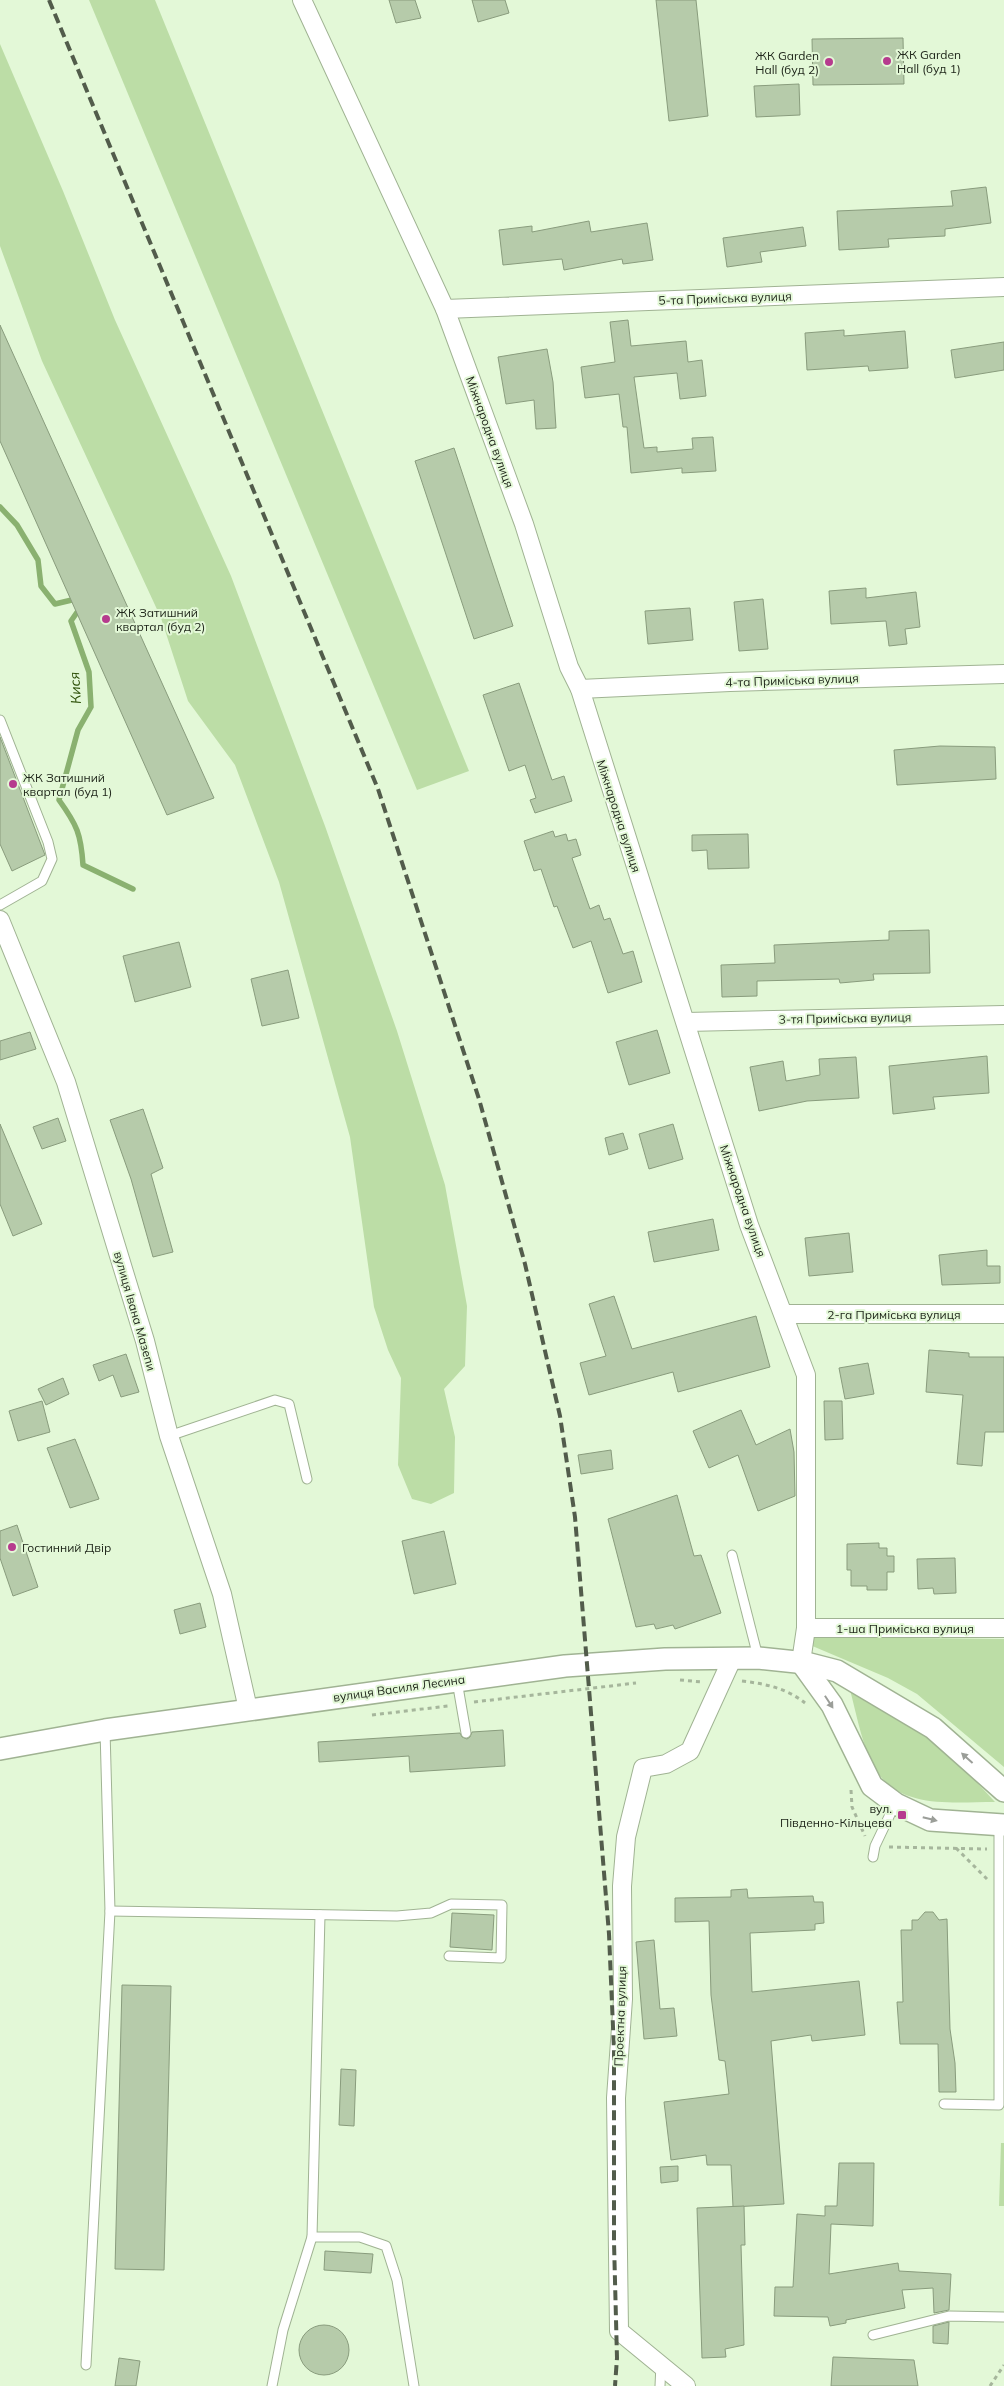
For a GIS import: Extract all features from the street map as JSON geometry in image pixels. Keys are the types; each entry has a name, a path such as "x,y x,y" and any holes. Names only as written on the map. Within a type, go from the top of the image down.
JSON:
{"street":[{"name":"Міжнародна вулиця","path":"302,0 445,309 524,524 569,667 580,690 749,1225 806,1375 806,1628 801,1662"},
{"name":"5-та Приміська вулиця","path":"445,309 1004,287"},
{"name":"4-та Приміська вулиця","path":"580,690 730,682 1004,674"},
{"name":"вулиця Івана Мазепи","path":"0,920 66,1082 146,1341 169,1436 222,1594 248,1709"},
{"name":"3-тя Приміська вулиця","path":"686,1022 1004,1015"},
{"name":"2-га Приміська вулиця","path":"784,1314 1004,1314"},
{"name":"1-ша Приміська вулиця","path":"806,1628 1004,1628"},
{"name":"вулиця Василя Лесина","path":"0,1749 104,1730 565,1666 665,1659 758,1658 801,1662 837,1671 933,1728 1004,1790"},
{"name":"Проектна вулиця","path":"686,2386 619,2331 616,2098 623,1999 622,1886 626,1837 643,1768 666,1764 690,1751 732,1659"},
{"path":"801,1662 832,1705 872,1786 896,1804 930,1820 1002,1825"}],"lane":[{"path":"0,720 48,842 52,859 42,881 0,905"},
{"path":"169,1436 275,1400 282,1400 289,1404 307,1479"},
{"path":"732,1555 758,1658"},
{"path":"456,1681 466,1732"},
{"path":"86,2365 110,1911 104,1730"},
{"path":"873,1857 875,1846 896,1804"},
{"path":"944,2104 999,2105 1000,1849 1002,1825"},
{"path":"110,1911 397,1916 431,1913 451,1904 502,1905 501,1958 449,1956"},
{"path":"272,2386 283,2330 312,2237 320,1915"},
{"path":"312,2237 360,2237 386,2246 397,2280 414,2386"},
{"path":"873,2335 949,2316 1004,2317"},
{"path":"660,2386 661,2364"}],"path":[{"path":"674,1680 722,1684 741,1680 770,1685 793,1694 807,1705"},
{"path":"371,1715 646,1682"},
{"path":"851,1789 852,1808 866,1840 875,1846 1000,1849"},
{"path":"955,1848 1000,1892"},
{"path":"990,2386 1004,2365"}],"green space":[{"path":"89,0 155,0 469,771 417,790"},
{"path":"0,44 63,191 115,320 231,576 325,826 397,1031 445,1185 467,1306 465,1366 444,1389 455,1437 454,1493 431,1504 412,1499 398,1465 401,1378 388,1350 374,1307 350,1137 279,882 235,765 188,701 161,618 42,361 0,246"},
{"path":"812,1637 1004,1639 1004,1767 917,1694 888,1678 810,1645"},
{"path":"850,1690 919,1730 960,1764 995,1802 958,1803 922,1800 905,1795 891,1786 878,1774 869,1756"},
{"path":"1001,2143 1004,2143 1004,2206 999,2206"}],"building":[{"path":"389,0 415,0 421,18 396,23"},
{"path":"472,0 505,0 509,13 478,22"},
{"path":"656,0 696,0 708,116 669,121"},
{"path":"903,38 904,84 813,85 812,39"},
{"path":"799,84 800,115 756,117 754,86"},
{"path":"986,187 991,223 945,229 945,236 888,239 889,247 839,250 837,211 953,206 951,191"},
{"path":"589,221 591,232 647,223 653,260 623,264 622,259 564,270 562,259 503,265 499,230 532,226 532,232"},
{"path":"803,227 806,246 760,252 762,262 727,267 723,238"},
{"path":"628,320 631,346 686,341 688,362 702,360 706,396 680,399 677,373 634,377 644,448 657,447 657,452 693,449 692,438 713,437 716,471 682,473 682,468 631,473 627,427 623,427 619,394 585,398 581,367 615,362 610,322"},
{"name":"ЖК Затишний квартал (буд 2)","path":"0,325 214,798 167,815 0,441"},
{"path":"844,330 844,336 905,331 908,368 869,371 868,366 807,370 805,333"},
{"path":"1004,342 1004,370 955,378 951,350"},
{"path":"547,349 553,382 556,428 536,429 534,400 506,404 498,357"},
{"path":"454,448 513,626 474,639 415,461"},
{"path":"866,588 866,598 916,592 920,627 905,629 907,644 889,646 886,621 831,624 829,591"},
{"path":"763,599 768,649 739,651 734,602"},
{"path":"690,608 693,640 648,644 645,611"},
{"path":"519,683 552,780 564,776 572,801 535,813 530,800 536,798 525,765 509,771 483,695"},
{"name":"ЖК Затишний квартал (буд 1)","path":"0,737 45,855 12,871 0,844"},
{"path":"940,746 995,747 996,779 897,785 894,750"},
{"path":"553,831 555,837 566,834 568,841 576,839 581,855 572,858 590,909 599,905 604,920 610,918 623,954 633,951 642,982 608,993 591,941 573,948 557,906 554,907 541,869 534,871 524,841"},
{"path":"748,834 749,868 708,869 707,850 692,851 692,835"},
{"path":"929,930 930,973 873,974 874,980 840,983 839,979 757,981 757,996 722,997 721,965 775,963 774,945 889,940 889,931"},
{"path":"179,942 191,987 135,1002 123,956"},
{"path":"288,970 299,1018 262,1026 251,979"},
{"path":"657,1030 670,1073 629,1085 616,1042"},
{"path":"30,1032 36,1049 0,1060 0,1041"},
{"path":"987,1056 989,1093 933,1097 935,1109 893,1114 889,1066"},
{"path":"856,1057 859,1098 807,1101 759,1111 750,1067 783,1061 786,1081 820,1075 819,1059"},
{"path":"143,1109 163,1168 151,1174 173,1252 153,1257 131,1179 110,1120"},
{"path":"58,1118 66,1141 42,1149 33,1127"},
{"path":"0,1124 42,1224 13,1236 0,1204"},
{"path":"673,1124 683,1159 649,1169 639,1134"},
{"path":"623,1133 628,1149 609,1155 605,1138"},
{"path":"713,1219 719,1250 654,1262 648,1232"},
{"path":"849,1233 853,1272 809,1276 805,1238"},
{"path":"987,1250 987,1266 1000,1266 1000,1283 942,1285 939,1255"},
{"path":"614,1296 632,1349 756,1316 770,1367 678,1392 673,1372 589,1395 580,1363 606,1356 589,1304"},
{"path":"929,1350 969,1353 969,1357 1004,1357 1004,1432 985,1432 982,1466 957,1464 963,1395 926,1392"},
{"path":"126,1354 139,1392 121,1397 113,1375 99,1381 93,1365"},
{"path":"868,1363 874,1394 845,1399 839,1368"},
{"path":"63,1378 69,1394 46,1405 38,1389"},
{"path":"42,1401 50,1432 18,1441 9,1411"},
{"path":"824,1401 842,1401 843,1439 825,1440"},
{"path":"741,1410 756,1445 790,1429 794,1452 795,1496 758,1511 738,1455 709,1468 693,1431"},
{"path":"75,1439 99,1499 70,1508 47,1448"},
{"path":"611,1450 613,1469 581,1474 578,1455"},
{"path":"677,1495 694,1556 701,1555 721,1613 675,1629 673,1625 656,1629 654,1624 636,1627 608,1519"},
{"name":"Гостинний Двір","path":"17,1525 38,1587 13,1596 0,1558 0,1531"},
{"path":"444,1531 456,1584 414,1594 402,1541"},
{"path":"879,1543 879,1548 887,1548 887,1556 894,1556 894,1572 887,1572 887,1590 867,1590 867,1586 851,1586 851,1570 847,1570 847,1544"},
{"path":"955,1558 956,1593 934,1594 933,1588 918,1589 917,1559"},
{"path":"200,1603 206,1627 180,1634 174,1610"},
{"path":"503,1730 505,1766 410,1772 409,1756 319,1762 318,1742 460,1733 462,1737 467,1739 472,1732"},
{"path":"747,1889 748,1898 813,1896 814,1902 823,1902 824,1923 815,1924 815,1930 750,1933 752,1992 859,1981 865,2035 812,2041 811,2035 771,2041 784,2204 733,2207 731,2165 707,2165 706,2155 671,2160 664,2102 729,2094 725,2061 719,2060 711,1995 709,1921 675,1922 675,1898 731,1897 731,1890"},
{"path":"925,1912 933,1912 939,1920 947,1919 950,2029 955,2063 956,2092 939,2092 938,2044 900,2044 897,2002 903,2002 901,1930 912,1930 912,1920 918,1920"},
{"path":"452,1913 494,1915 492,1950 450,1947"},
{"path":"654,1940 660,2009 674,2008 677,2036 644,2039 636,1942"},
{"path":"122,1985 171,1986 164,2270 115,2269"},
{"path":"341,2069 356,2070 354,2126 339,2125"},
{"path":"839,2163 874,2163 873,2226 831,2224 829,2274 898,2263 899,2271 951,2274 949,2310 934,2313 933,2288 902,2290 905,2308 846,2320 846,2323 830,2326 828,2317 774,2316 775,2287 793,2287 797,2214 825,2216 825,2206 837,2206"},
{"path":"678,2166 678,2181 661,2183 660,2167"},
{"path":"744,2206 745,2245 741,2245 744,2345 725,2349 726,2357 702,2358 697,2208"},
{"path":"325,2251 373,2254 371,2273 324,2270"},
{"path":"949,2322 948,2344 933,2343 933,2326"},
{"path":"324,2325 334,2327 342,2332 347,2340 349,2350 347,2360 342,2368 334,2373 324,2375 314,2373 306,2368 301,2360 299,2350 301,2340 306,2332 314,2327"},
{"path":"833,2357 914,2360 918,2386 831,2386"},
{"path":"119,2358 140,2361 136,2386 115,2386"}],"waterway":[{"name":"Кися","path":"0,507 17,525 38,560 41,586 55,604 76,599"},
{"name":"Кися","path":"80,608 71,621 89,672 91,707 78,730 59,800 77,830 83,865 133,889"}],"railway":[{"path":"49,0 378,789 479,1099 525,1264 560,1416 575,1517 609,1934 614,2050 614,2242 617,2358 615,2386"}],"place":[{"name":"ЖК Garden Hall (буд 1)","path":"887,61"},
{"name":"ЖК Garden Hall (буд 2)","path":"829,62"},
{"name":"ЖК Затишний квартал (буд 2)","path":"106,619"},
{"name":"ЖК Затишний квартал (буд 1)","path":"13,784"},
{"name":"Гостинний Двір","path":"12,1547"},
{"name":"вул. Південно-Кільцева","path":"902,1815"}]}
